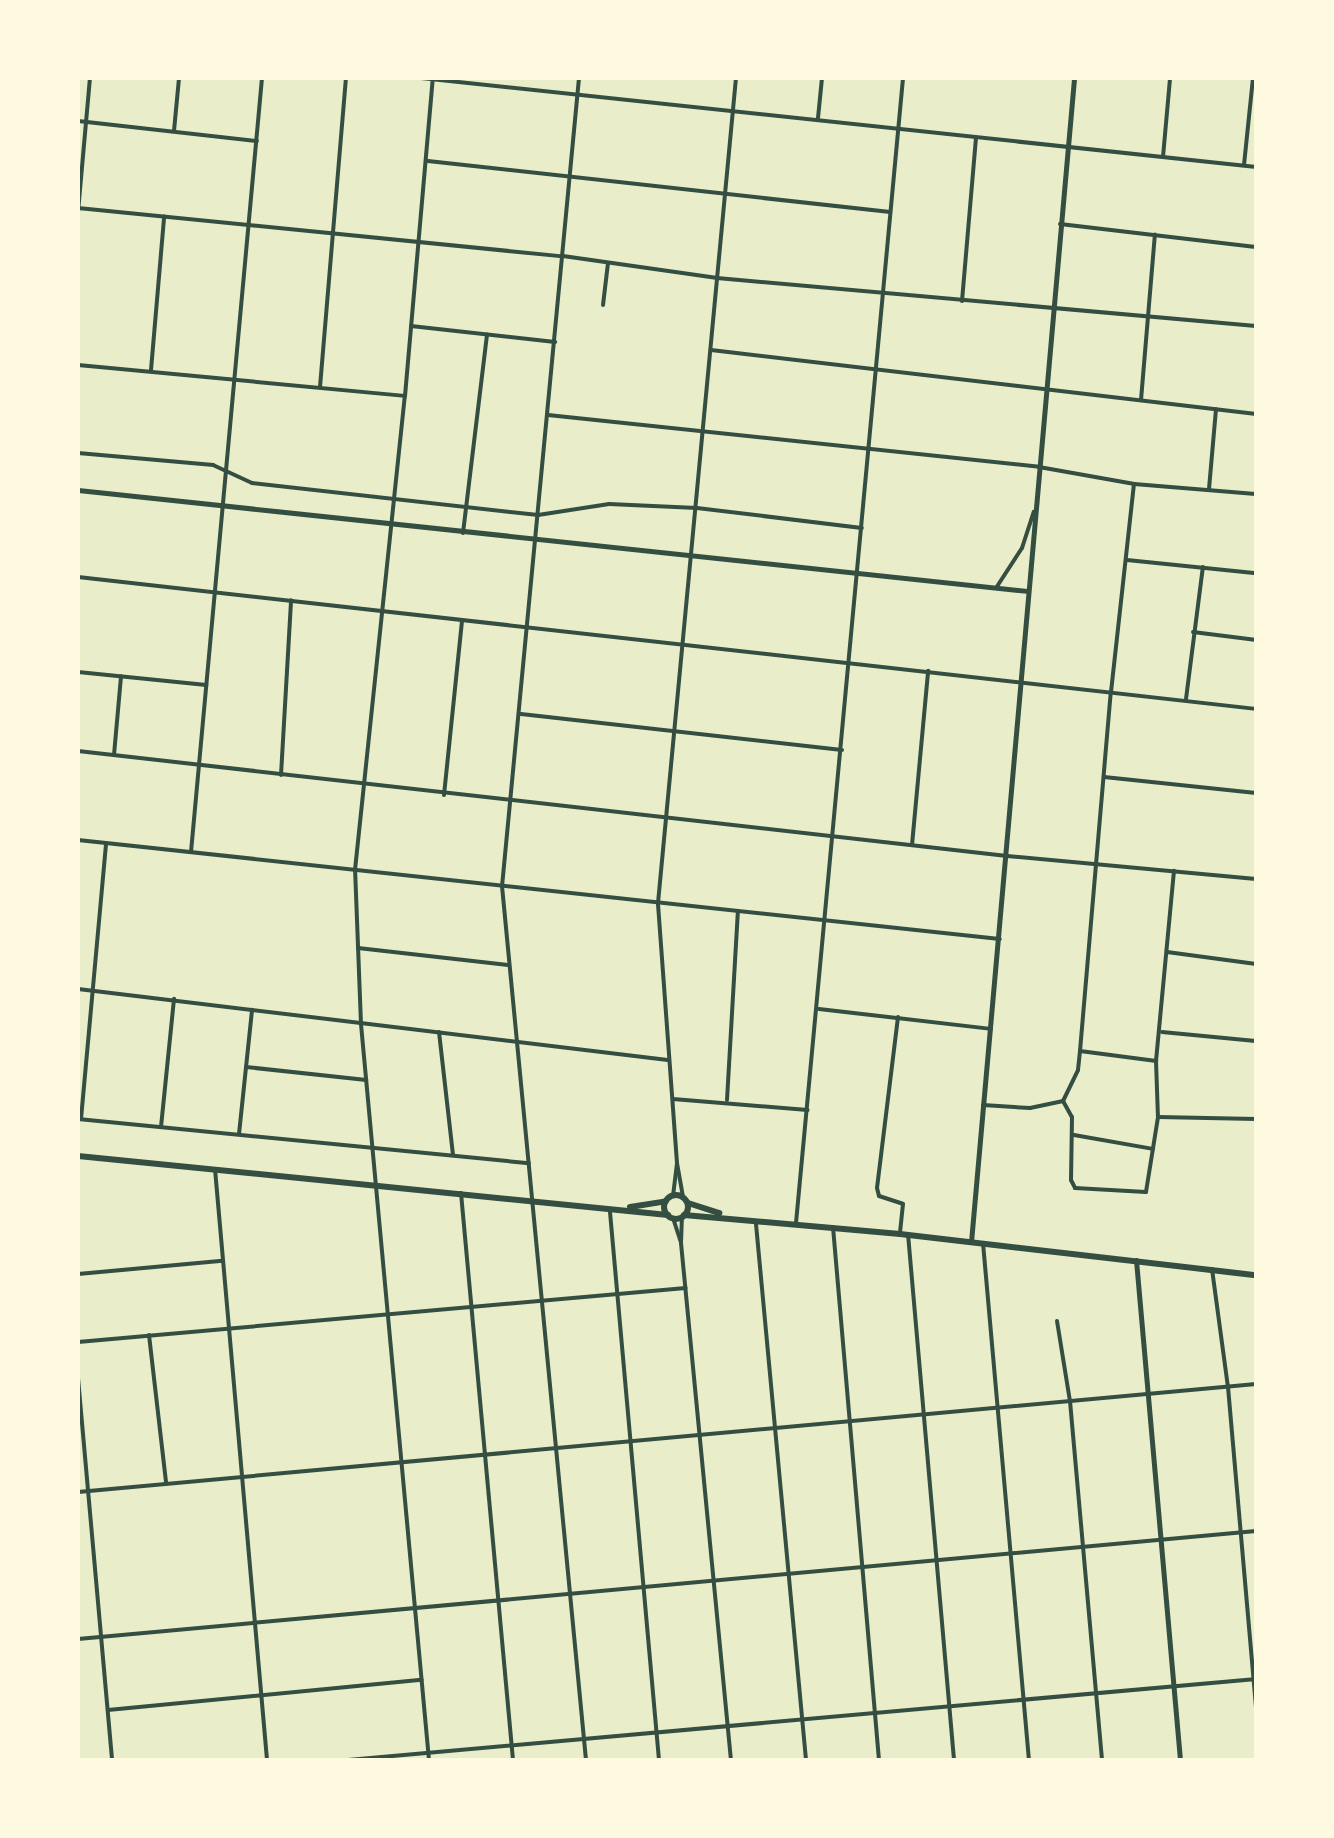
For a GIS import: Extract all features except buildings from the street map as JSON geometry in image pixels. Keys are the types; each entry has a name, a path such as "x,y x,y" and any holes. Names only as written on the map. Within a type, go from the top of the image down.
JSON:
{"main road":[{"path":"78,1156 677,1216 730,1216 1256,1275"},
{"path":"670,1198 677,1216"},
{"path":"624,1208 670,1198 730,1216"},
{"path":"677,1216 685,1200"}],"street":[{"path":"90,78 78,210 563,256 717,278 1052,311 1149,314 1256,326"},
{"path":"174,131 179,78"},
{"path":"191,852 262,78"},
{"path":"320,388 346,78"},
{"path":"421,78 1256,167"},
{"path":"429,1760 361,1024 355,870 405,396 433,78"},
{"path":"579,78 502,886 545,1300 586,1760"},
{"path":"685,1200 668,1060 658,903 736,78"},
{"path":"818,120 822,78"},
{"path":"796,1224 810,1110 903,78"},
{"path":"971,1242 1074,78"},
{"path":"1164,157 1170,78"},
{"path":"1244,165 1254,90 1252,78"},
{"path":"78,121 257,141"},
{"path":"962,302 976,138"},
{"path":"426,160 890,212"},
{"path":"151,370 164,217"},
{"path":"1060,224 1256,248"},
{"path":"1141,400 1155,235"},
{"path":"603,304 608,263"},
{"path":"411,326 555,342"},
{"path":"463,532 488,334"},
{"path":"712,350 1256,414"},
{"path":"78,364 405,396"},
{"path":"1209,490 1216,409"},
{"path":"548,415 1039,467 1134,484 1256,494"},
{"path":"78,453 169,459 226,472 252,483 538,514 592,504 697,508 862,528"},
{"path":"1063,1101 1078,1070 1110,692 1134,484"},
{"path":"78,490 1027,591"},
{"path":"996,588 1022,548 1034,512"},
{"path":"1127,560 1256,573"},
{"path":"1186,700 1203,567"},
{"path":"78,576 1256,709"},
{"path":"281,775 291,600"},
{"path":"444,795 462,619"},
{"path":"1193,632 1256,640"},
{"path":"912,845 928,671"},
{"path":"78,672 206,685"},
{"path":"114,755 121,676"},
{"path":"520,714 842,750"},
{"path":"78,751 1008,856 1256,878"},
{"path":"1104,778 1256,793"},
{"path":"78,840 1000,939"},
{"path":"106,843 79,1119 530,1162"},
{"path":"1063,1101 1072,1117 1071,1180 1075,1188 1146,1192 1158,1117 1156,1062 1162,1032 1174,871"},
{"path":"727,1100 738,912"},
{"path":"358,948 508,965"},
{"path":"1165,952 1256,964"},
{"path":"78,989 668,1060"},
{"path":"161,1127 174,999"},
{"path":"819,1008 990,1029"},
{"path":"239,1134 252,1010"},
{"path":"898,1017 877,1188 879,1196 903,1204 954,1760"},
{"path":"439,1032 453,1155"},
{"path":"1162,1032 1256,1041"},
{"path":"1080,1050 1156,1062"},
{"path":"246,1067 366,1080"},
{"path":"673,1099 727,1100 810,1110"},
{"path":"983,1105 1030,1108 1063,1101"},
{"path":"1158,1117 1256,1119"},
{"path":"1074,1136 1154,1149"},
{"path":"670,1198 678,1162"},
{"path":"215,1169 267,1760"},
{"path":"461,1193 512,1760"},
{"path":"610,1207 659,1760"},
{"path":"677,1216 731,1760"},
{"path":"756,1219 806,1760"},
{"path":"832,1227 879,1760"},
{"path":"983,1243 1029,1760"},
{"path":"1136,1260 1180,1760"},
{"path":"78,1274 222,1262"},
{"path":"1212,1269 1228,1387 1256,1709"},
{"path":"78,1342 686,1288"},
{"path":"1057,1320 1070,1401 1102,1760"},
{"path":"150,1336 166,1483"},
{"path":"78,1378 112,1760"},
{"path":"78,1492 1256,1384"},
{"path":"78,1639 1256,1532"},
{"path":"348,1760 1255,1679"},
{"path":"107,1710 422,1680"}]}
